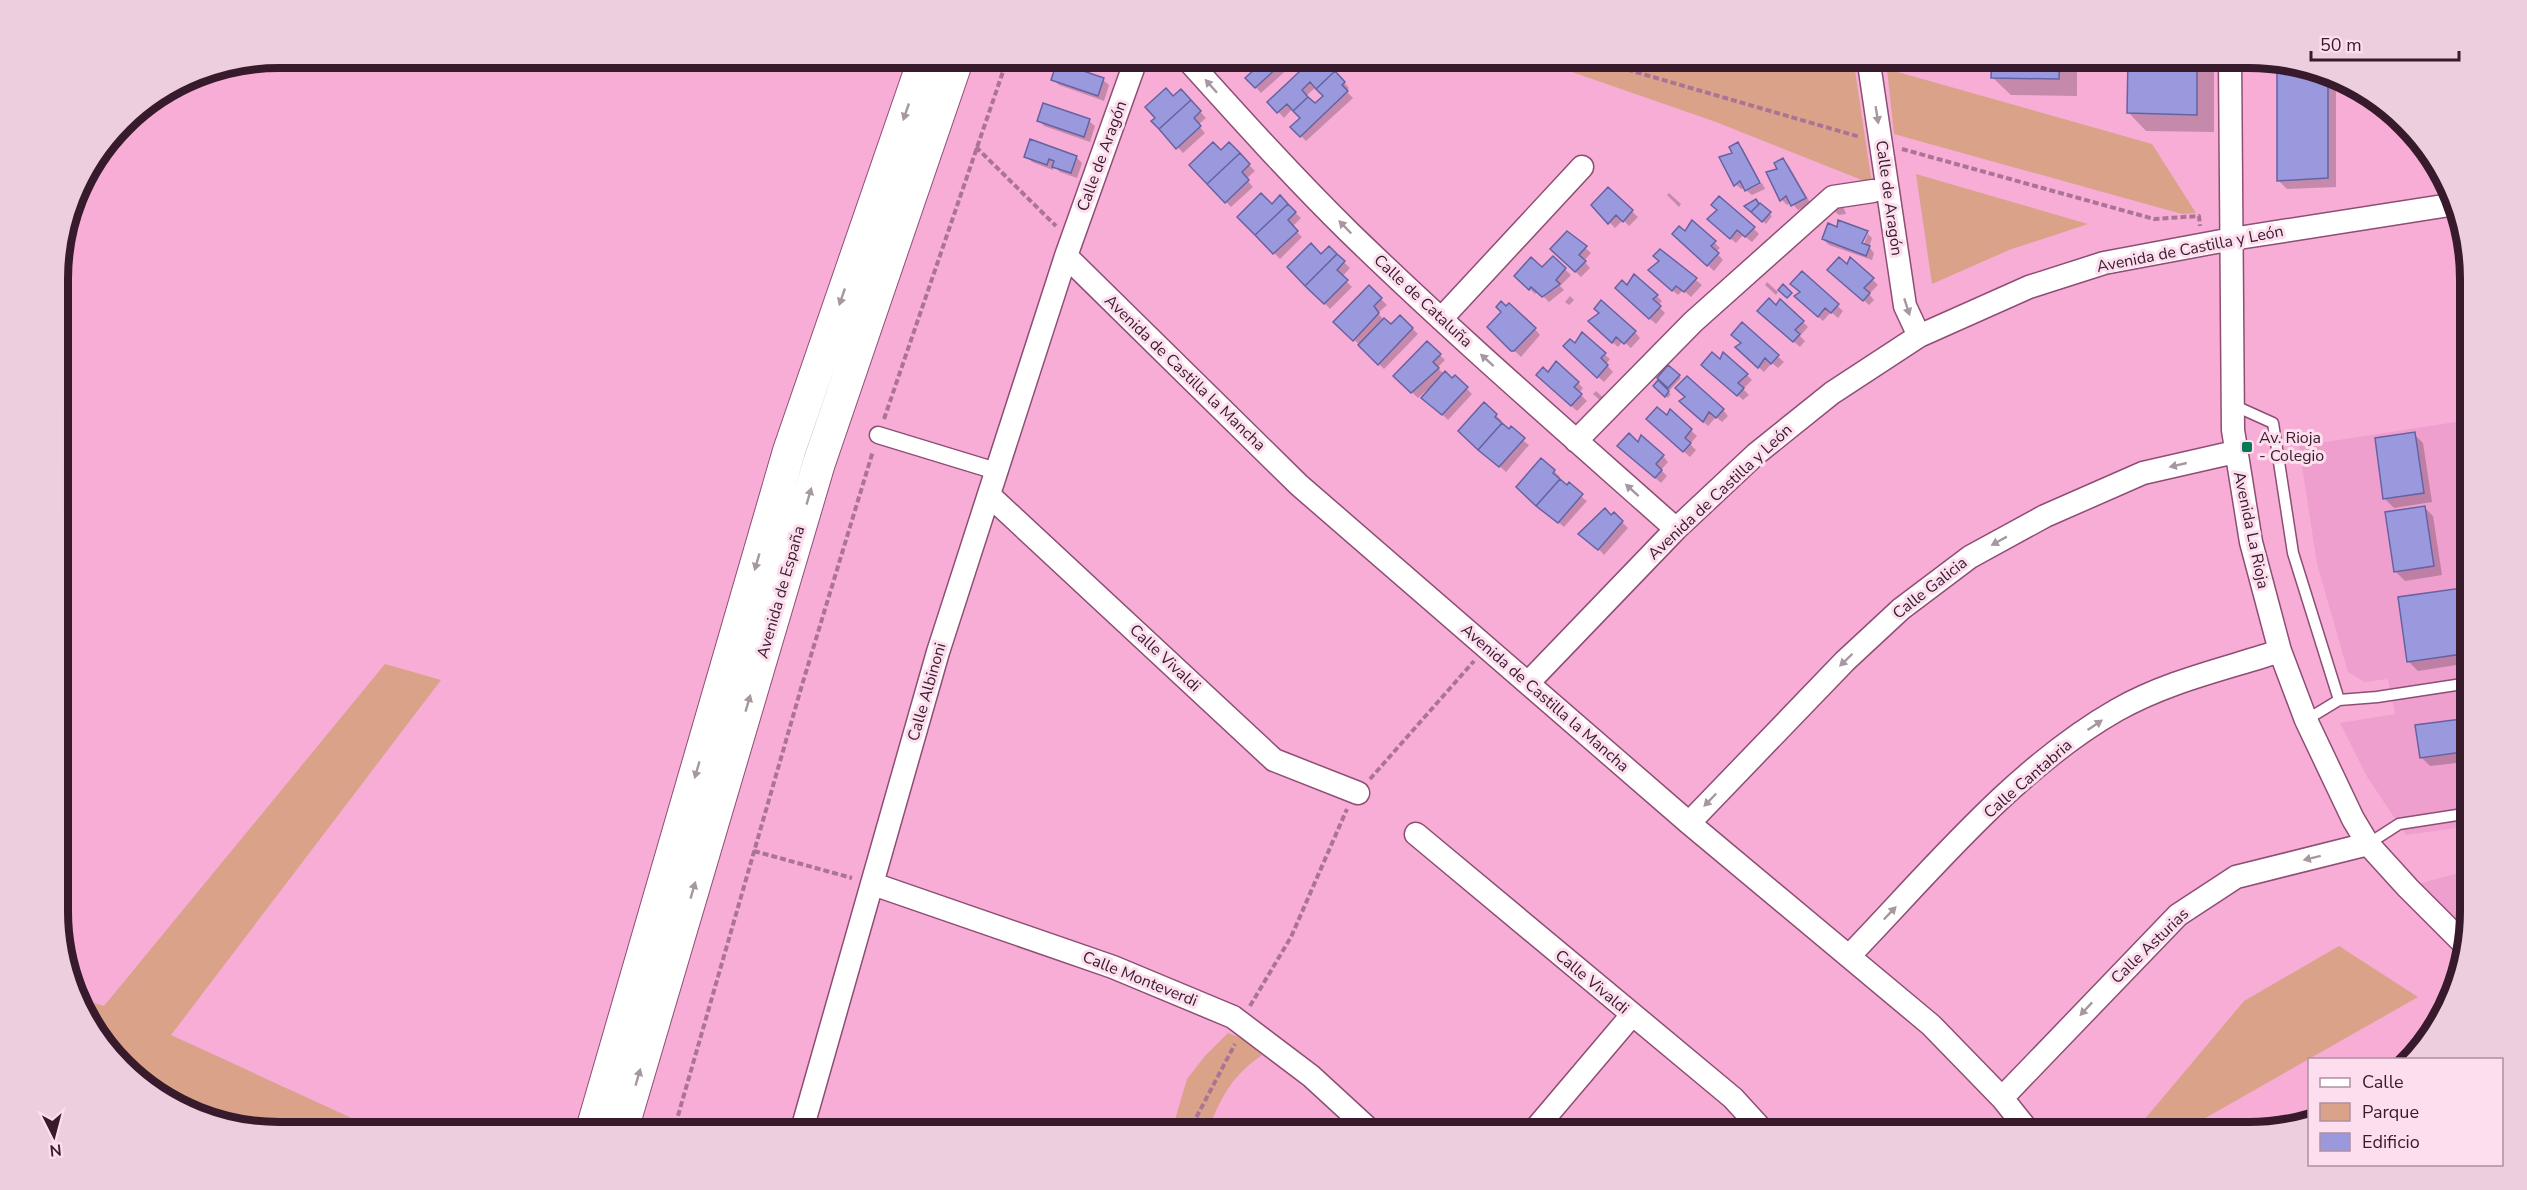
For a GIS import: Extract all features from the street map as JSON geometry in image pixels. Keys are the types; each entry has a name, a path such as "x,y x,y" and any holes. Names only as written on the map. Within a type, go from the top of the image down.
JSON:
{"main road":[{"name":"Avenida de España","path":"594,1123 789,451 921,68"},
{"name":"Avenida de España","path":"624,1123 819,463 954,68"}],"street":[{"name":"Calle de Aragón","path":"1069,249 1133,68"},
{"name":"Calle de Cataluña","path":"1195,68 1340,223 1441,319 1676,529"},
{"name":"Calle de Aragón","path":"1870,68 1905,306 1919,336"},
{"name":"Avenida La Rioja","path":"2230,68 2235,452 2251,543 2280,651 2306,720 2353,819 2368,844 2434,917 2458,939"},
{"path":"1441,319 1582,167"},
{"path":"1576,441 1693,322 1833,197 1873,191"},
{"name":"Avenida de Castilla y León","path":"1528,683 1676,529 1756,454 1832,393 1919,336 2029,287 2104,263 2232,239 2446,206"},
{"name":"Calle Albinoni","path":"804,1123 938,652 1069,249"},
{"name":"Avenida de Castilla la Mancha","path":"1069,249 1299,484 1689,823 1931,1025 2002,1098 2022,1122"},
{"path":"879,435 996,471"},
{"name":"Calle Galicia","path":"1689,823 1845,661 1901,609 1970,557 2045,516 2143,473 2235,452"},
{"name":"Calle Vivaldi","path":"989,495 1274,759 1358,793"},
{"name":"Calle Cantabria","path":"1850,956 2001,799 2057,751 2127,705 2185,680 2280,651"},
{"name":"Calle Vivaldi","path":"1416,834 1733,1098 1755,1122"},
{"name":"Calle Asturias","path":"2002,1098 2178,915 2236,877 2368,844"},
{"name":"Calle Monteverdi","path":"873,884 1113,967 1233,1017 1311,1076 1362,1122"},
{"path":"1541,1122 1632,1015"}],"lane":[{"path":"2233,405 2273,423 2293,553 2339,700"},
{"path":"2306,720 2339,700 2377,697 2460,684"},
{"path":"2368,844 2399,824 2460,815"}],"path":[{"path":"676,1123 802,685 879,435 1004,68"},
{"path":"976,147 1069,249"},
{"path":"1249,1007 1291,937 1348,808 1358,793 1486,647"},
{"path":"754,851 873,884"},
{"path":"1193,1123 1236,1040"}],"shaded area":[{"path":"2460,421 2460,827 2406,835 2366,775 2340,723 2395,714 2388,679 2365,682 2348,672 2317,564 2299,446"},
{"path":"2460,873 2459,921 2418,884"}],"green space":[{"path":"1561,68 1855,68 1872,184 1716,122"},
{"path":"1887,69 2152,144 2196,213 2182,214 1894,134"},
{"path":"1916,174 2088,224 2009,250 1932,284"},
{"path":"2460,436 2460,464 2456,437"},
{"path":"385,664 441,680 171,1035 362,1123 251,1121 224,1115 185,1101 161,1087 129,1061 103,1029 87,1001 104,1006"},
{"path":"2339,946 2418,997 2198,1122 2142,1122 2244,1001"},
{"path":"1228,1033 1241,1038 1262,1055 1234,1081 1211,1123 1174,1123 1187,1079 1205,1056"}],"building":[{"path":"1055,68 1075,68 1104,78 1098,96 1051,80"},
{"path":"1277,68 1255,88 1245,78 1255,69"},
{"path":"1303,68 1332,68 1335,71 1316,89 1310,82 1302,90 1308,97 1293,111 1287,104 1277,113 1267,102"},
{"path":"1991,68 2060,68 2059,79 1991,78"},
{"path":"2128,68 2197,68 2197,115 2127,113"},
{"path":"2277,69 2328,84 2328,178 2277,181"},
{"path":"1335,71 1345,82 1342,85 1348,91 1300,137 1290,127 1300,118 1293,111 1308,97 1315,103 1323,96 1316,89"},
{"path":"1166,88 1173,96 1181,89 1191,100 1159,129 1151,121 1155,118 1145,107"},
{"path":"1191,100 1201,111 1194,118 1201,126 1176,149 1159,129"},
{"path":"1043,103 1090,119 1084,137 1037,121"},
{"path":"1030,139 1077,156 1071,173 1052,167 1054,161 1049,159 1047,165 1024,157"},
{"path":"1213,142 1221,150 1229,142 1240,153 1207,184 1189,165"},
{"path":"1738,142 1760,183 1745,191 1740,181 1734,186 1719,157 1732,153 1729,147"},
{"path":"1240,153 1250,164 1242,172 1249,180 1225,203 1207,184"},
{"path":"1783,158 1806,198 1791,206 1786,196 1780,201 1766,172 1777,169 1774,163"},
{"path":"1608,187 1633,210 1623,222 1616,215 1608,224 1591,205"},
{"path":"1261,193 1272,204 1280,195 1288,204 1255,235 1237,217"},
{"path":"1719,196 1755,227 1745,237 1737,230 1730,239 1707,219 1717,210 1711,205"},
{"path":"1756,199 1759,204 1751,212 1744,206"},
{"path":"1760,203 1771,212 1762,222 1751,212"},
{"path":"1288,204 1296,212 1288,220 1298,231 1273,254 1255,235"},
{"path":"1692,220 1716,241 1711,246 1719,253 1707,266 1672,234 1679,226 1685,231"},
{"path":"1838,220 1868,231 1862,243 1870,246 1866,256 1822,239 1828,223 1837,227"},
{"path":"1567,231 1587,246 1579,255 1586,261 1575,272 1550,249"},
{"path":"1311,243 1321,254 1329,246 1337,254 1305,286 1287,267"},
{"path":"1660,249 1697,278 1684,292 1676,286 1672,291 1648,270 1659,261 1653,256"},
{"path":"1337,254 1345,261 1337,270 1348,280 1324,304 1305,286"},
{"path":"1553,256 1566,268 1556,280 1560,284 1542,297 1531,287 1529,290 1514,276 1531,257 1542,267"},
{"path":"1839,257 1847,264 1850,257 1874,278 1864,288 1870,293 1863,301 1827,270"},
{"path":"1802,271 1839,304 1831,313 1825,308 1818,317 1794,296 1800,292 1790,284"},
{"path":"1634,274 1658,295 1653,299 1661,306 1649,319 1615,288 1622,280 1627,285"},
{"path":"1783,284 1792,293 1787,298 1778,290"},
{"path":"1369,285 1382,298 1374,306 1379,313 1353,341 1333,322"},
{"path":"1769,298 1776,305 1780,299 1804,321 1795,330 1800,334 1793,342 1757,311"},
{"path":"1601,300 1636,331 1624,344 1616,337 1612,343 1588,321 1599,313 1594,309"},
{"path":"1501,301 1506,306 1509,303 1536,328 1514,351 1511,351 1487,327 1501,312 1496,307"},
{"path":"1400,315 1413,328 1378,365 1358,345 1384,318 1391,324"},
{"path":"1742,322 1779,355 1771,364 1765,358 1758,368 1735,347 1741,343 1731,335"},
{"path":"1582,332 1606,353 1601,358 1608,365 1597,378 1563,346 1570,339 1575,343"},
{"path":"1427,341 1441,354 1433,362 1439,368 1411,393 1393,376"},
{"path":"1712,352 1720,359 1723,352 1748,374 1738,383 1744,388 1737,396 1701,365"},
{"path":"1556,361 1579,382 1574,387 1582,394 1571,406 1536,375 1543,367 1548,372"},
{"path":"1668,365 1680,375 1668,388 1657,378"},
{"path":"1445,371 1452,378 1455,375 1468,387 1442,415 1421,398"},
{"path":"1687,376 1724,409 1716,418 1709,412 1703,422 1679,401 1685,397 1675,388"},
{"path":"1658,380 1669,391 1665,397 1653,386"},
{"path":"1484,402 1497,414 1495,417 1502,423 1478,450 1458,431"},
{"path":"1657,407 1667,415 1670,409 1692,429 1685,438 1691,443 1683,452 1646,419"},
{"path":"1502,423 1509,429 1511,426 1525,438 1499,467 1478,450"},
{"path":"2415,432 2424,493 2383,499 2375,438"},
{"path":"1629,433 1638,442 1641,435 1664,455 1656,464 1662,470 1655,478 1617,446"},
{"path":"1541,458 1555,470 1553,473 1560,479 1536,506 1516,487"},
{"path":"1560,479 1567,485 1569,482 1583,494 1558,523 1536,506"},
{"path":"2425,506 2434,566 2394,572 2385,512"},
{"path":"1605,508 1611,515 1614,512 1623,521 1598,550 1578,534"},
{"path":"2460,588 2460,654 2407,662 2398,597"},
{"path":"2460,719 2460,752 2420,758 2415,725"}],"place":[{"name":"Av. Rioja - Colegio","path":"2247,447"}]}
